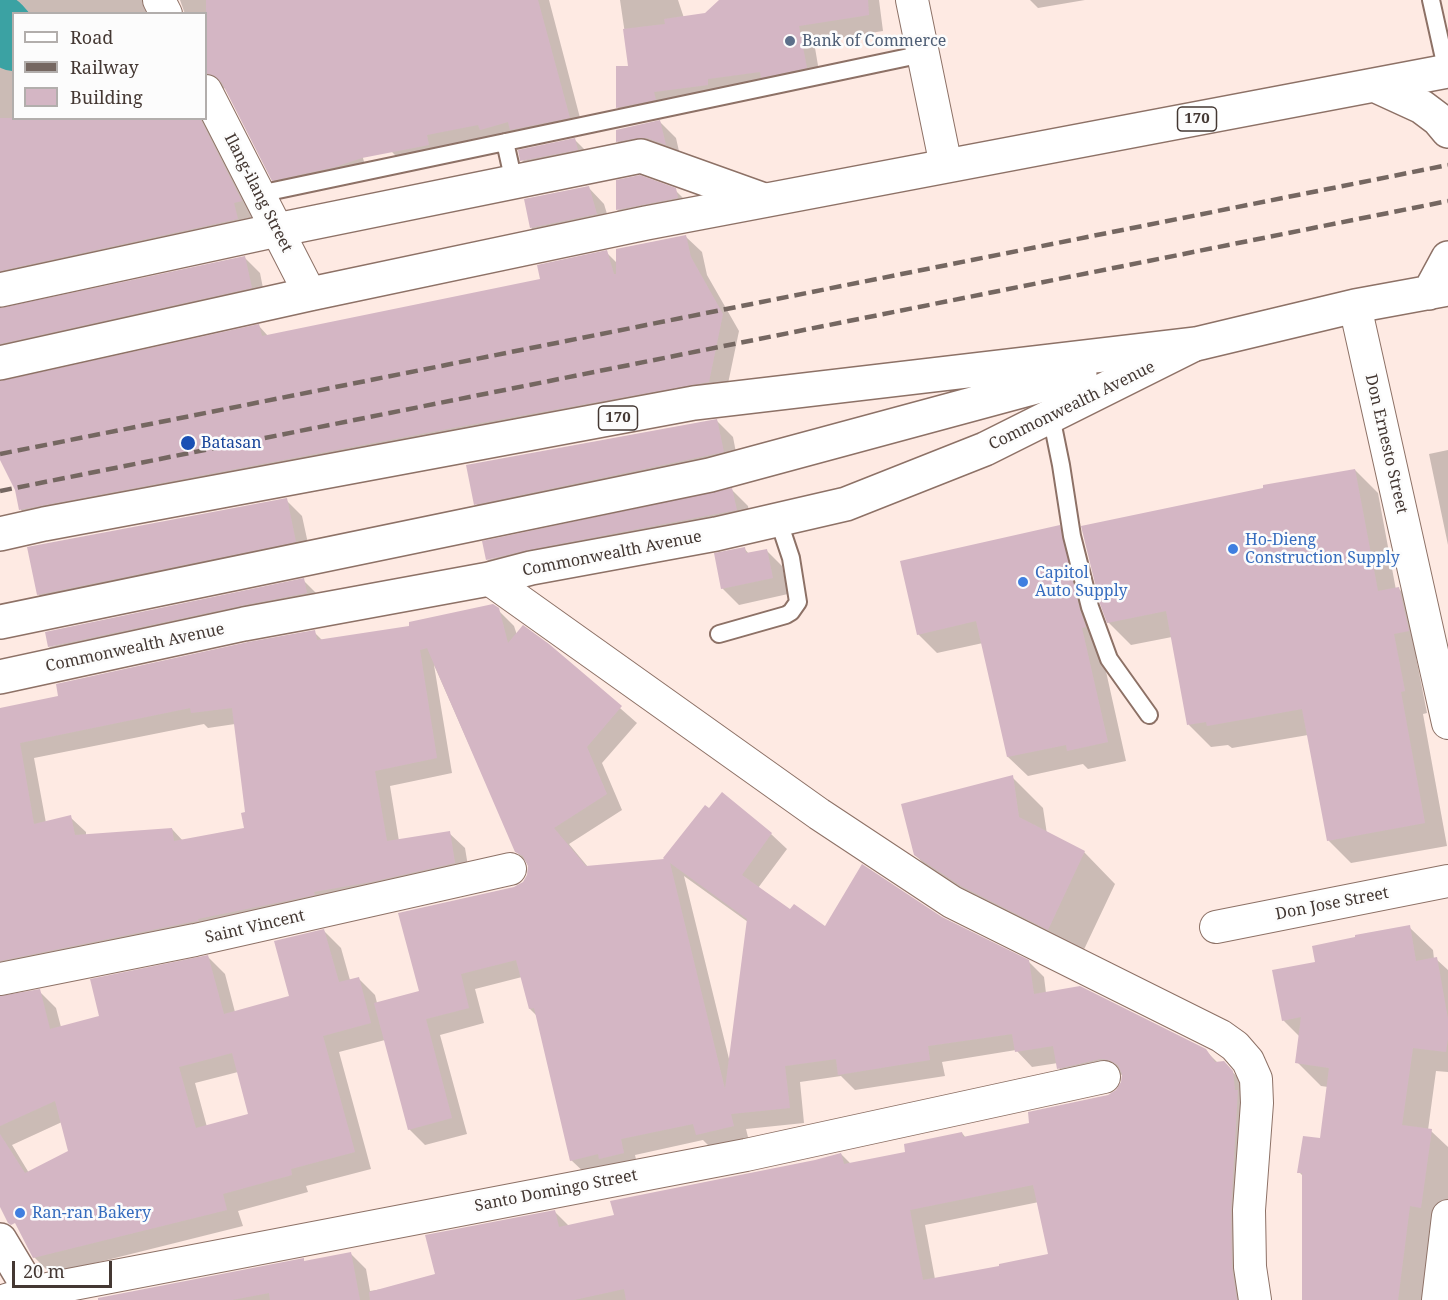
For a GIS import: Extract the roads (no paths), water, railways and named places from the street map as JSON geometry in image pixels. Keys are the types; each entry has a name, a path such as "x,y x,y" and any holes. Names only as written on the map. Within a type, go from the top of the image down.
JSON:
{"main road":[{"name":"170","path":"0,363 310,294 764,200 1447,72"},
{"path":"1374,85 1422,107 1438,119 1448,131"},
{"path":"0,290 277,230 641,156 764,200"},
{"path":"1438,291 1448,258"},
{"name":"Commonwealth Avenue","path":"0,534 694,403 1196,344 1355,306 1438,291"},
{"path":"0,622 710,475 1196,344"},
{"name":"Commonwealth Avenue","path":"0,677 244,624 489,579 531,567 716,534 846,504 985,449 1196,344"},
{"path":"0,1240 25,1298"}],"street":[{"path":"912,0 946,166"},
{"name":"Ilang-ilang Street","path":"207,93 310,294"},
{"name":"Don Ernesto Street","path":"1355,306 1448,723"},
{"path":"489,579 819,814 952,902 1221,1036 1235,1046 1248,1061 1256,1079 1257,1103 1249,1210 1250,1267 1255,1300"},
{"name":"Saint Vincent","path":"0,979 195,940 510,869"},
{"name":"Don Jose Street","path":"1215,927 1448,880"},
{"name":"Santo Domingo Street","path":"25,1298 746,1155 1104,1077"},
{"path":"1438,1300 1448,1216"}],"lane":[{"path":"1431,0 1447,72"},
{"path":"259,194 923,54"},
{"path":"505,142 514,182"},
{"path":"1051,416 1072,536 1090,607 1109,659 1149,715"},
{"path":"719,634 786,615 798,602 791,558 778,519"}],"waterway":[{"path":"0,25 12,39"}],"railway":[{"path":"0,454 1448,165"},
{"path":"0,491 1448,201"}],"place":[{"name":"Bank of Commerce","path":"790,41"},
{"name":"Batasan","path":"188,443"},
{"name":"Ho-Dieng Construction Supply","path":"1233,549"},
{"name":"Capitol Auto Supply","path":"1023,582"},
{"name":"Ran-ran Bakery","path":"20,1213"}]}
